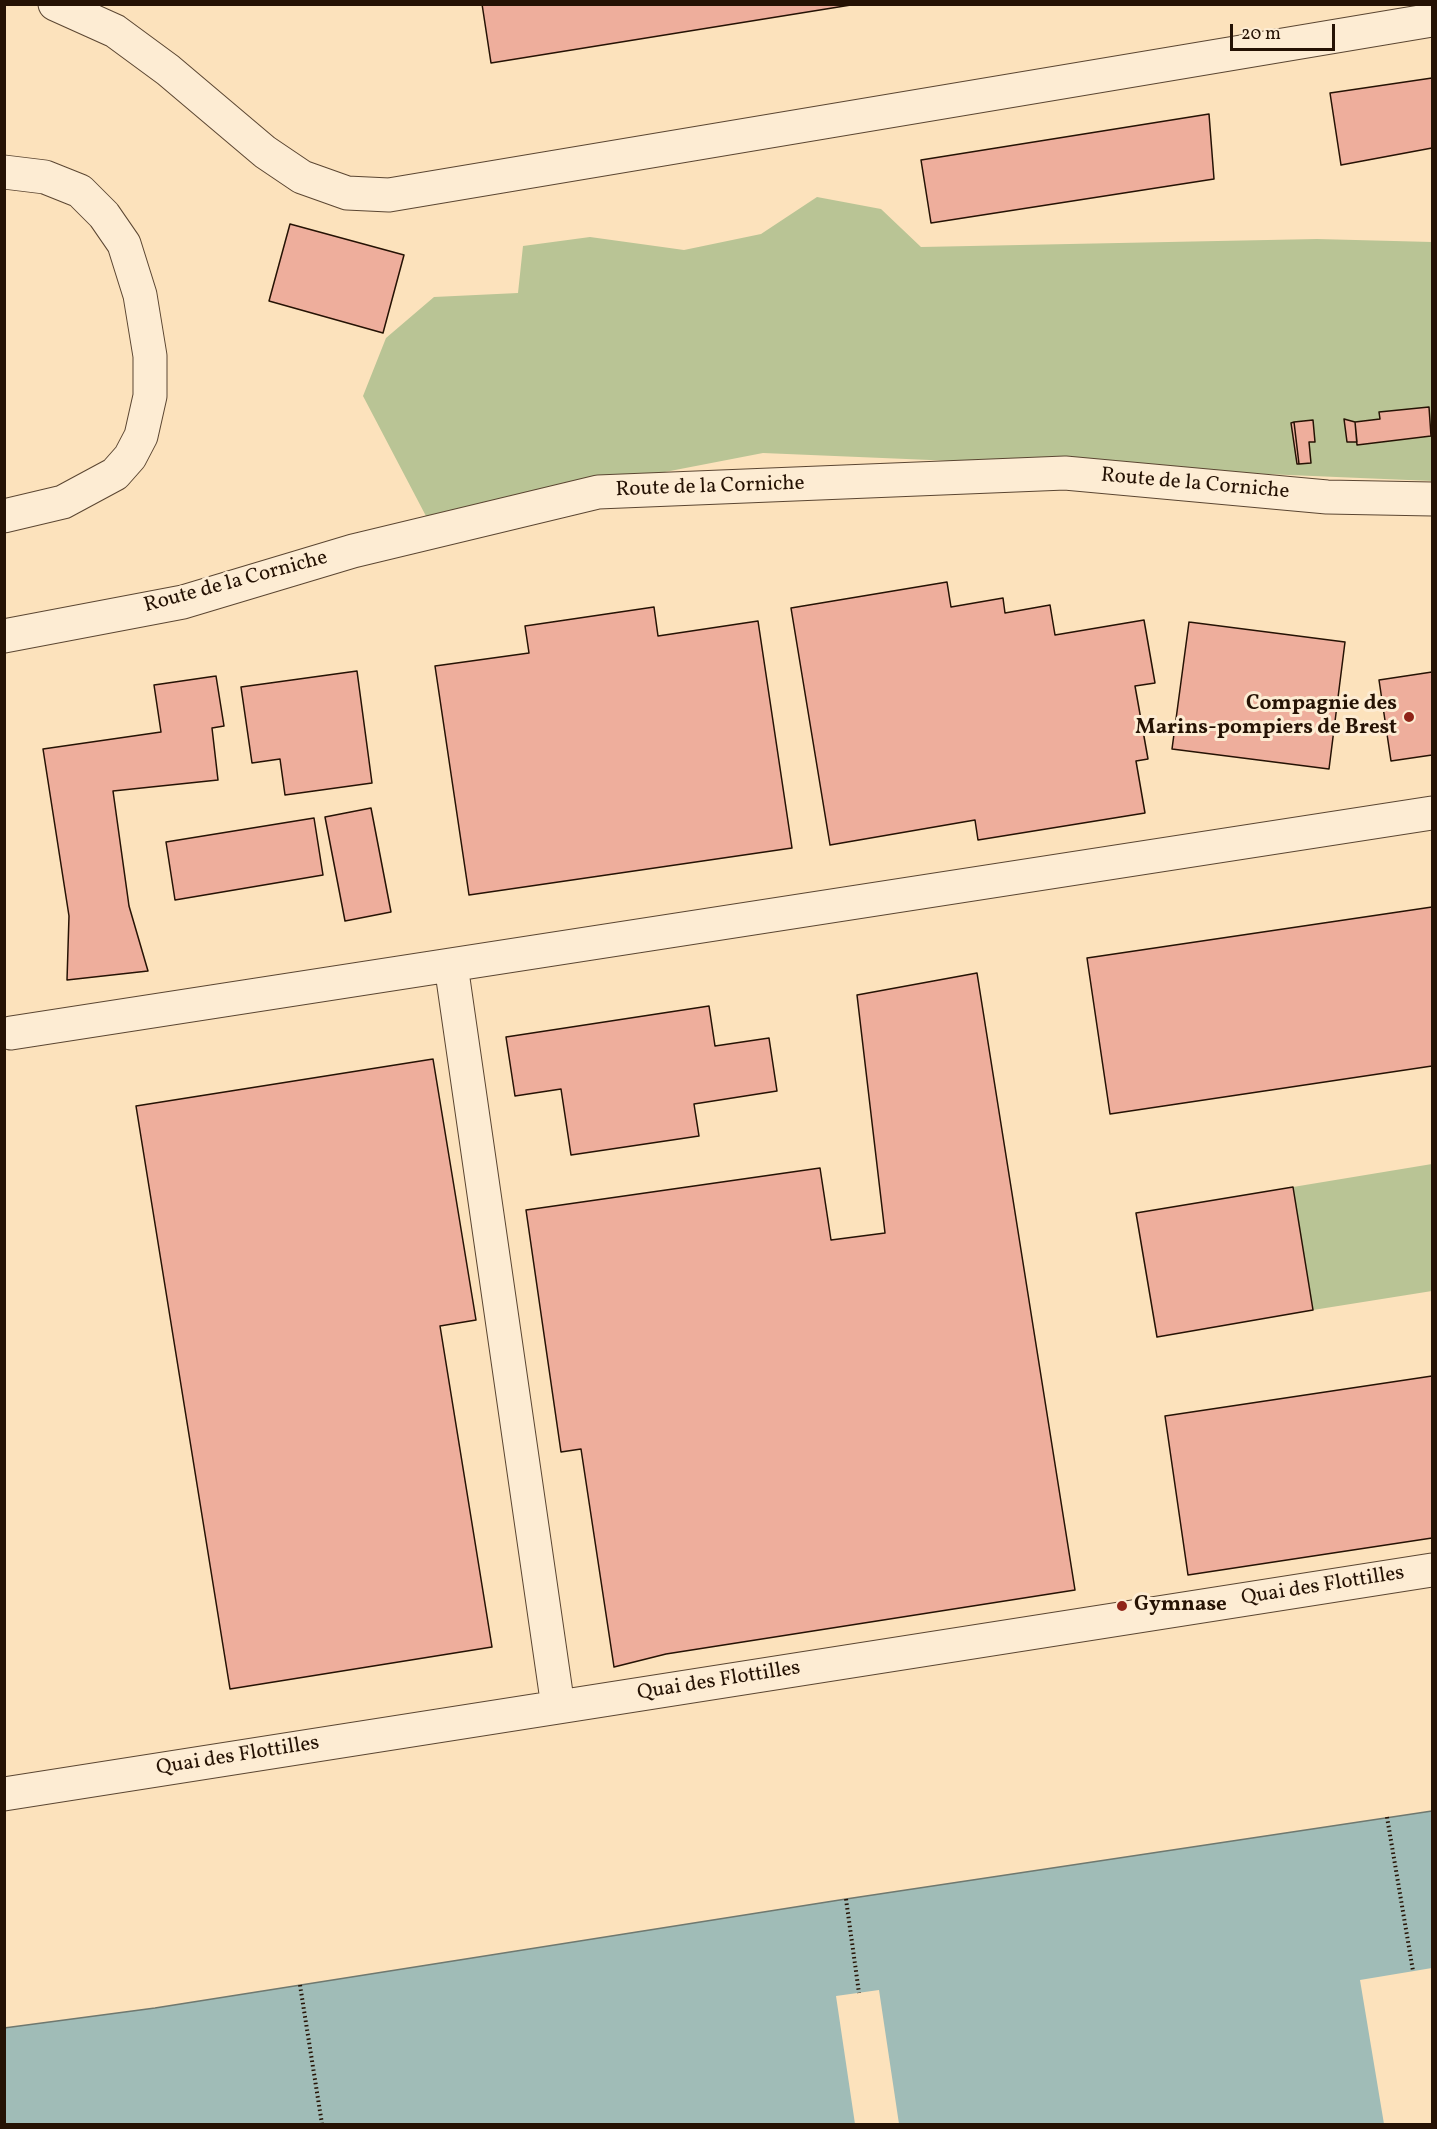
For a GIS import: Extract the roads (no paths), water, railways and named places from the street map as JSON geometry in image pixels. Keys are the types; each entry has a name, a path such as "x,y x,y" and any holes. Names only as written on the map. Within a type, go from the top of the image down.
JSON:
{"street":[{"path":"55,4 115,31 168,70 265,152 302,177 347,193 388,195 1432,20"},
{"path":"4,172 45,177 80,191 104,215 124,244 140,295 150,356 150,396 141,436 130,457 116,474 63,502 4,516"},
{"name":"Route de la Corniche","path":"4,636 183,602 353,551 598,492 1065,473 1327,497 1432,499"},
{"path":"7,1033 1432,813"},
{"path":"451,965 558,1707"},
{"name":"Quai des Flottilles","path":"4,1794 1432,1570"}],"water":[{"path":"1432,1811 1432,2124 5,2124 4,2028 155,2008 846,1899"}],"place":[{"name":"Compagnie des Marins-pompiers de Brest","path":"1409,717"},
{"name":"Gymnase","path":"1122,1606"}]}
